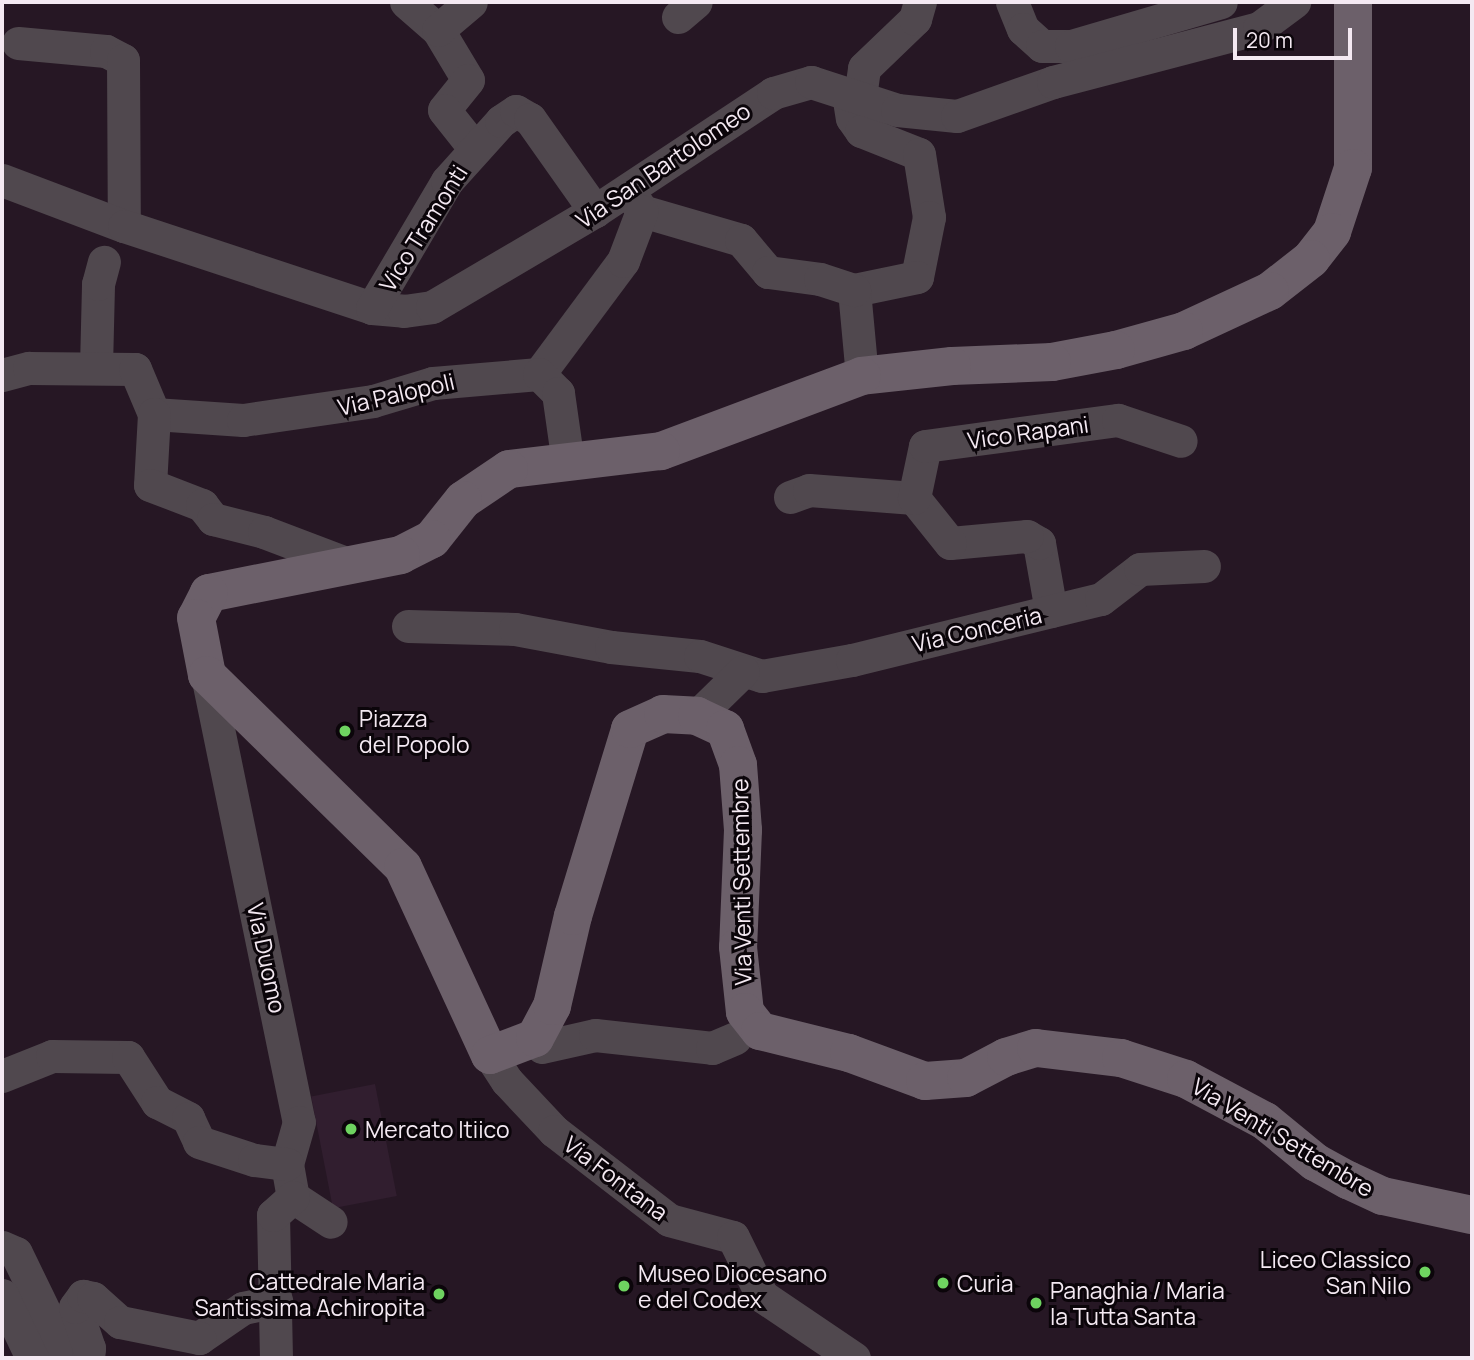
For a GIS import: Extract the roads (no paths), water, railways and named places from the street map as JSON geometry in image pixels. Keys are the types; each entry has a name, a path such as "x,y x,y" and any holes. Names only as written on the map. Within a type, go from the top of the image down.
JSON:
{"main road":[{"path":"535,1038 491,1055 403,867 207,675 196,618 209,593 401,555 432,539 463,500 509,469 662,451 862,376 952,366 1052,362 1116,350 1184,331 1270,290 1301,267 1332,232 1353,168 1353,2"},
{"name":"Via Venti Settembre","path":"535,1038 552,1006 573,916 630,729 663,715 697,716 725,729 738,765 743,830 738,947 745,1012 760,1031 849,1053 926,1081 966,1078 1006,1057 1036,1048 1121,1058 1186,1079 1253,1115 1348,1180 1383,1196 1472,1215"}],"street":[{"name":"Vico Tramonti","path":"406,2 438,30 468,80 444,110 475,149"},
{"path":"438,30 471,2"},
{"path":"568,464 558,393 539,374 623,261 636,201 741,240 768,272 820,279 854,290 917,277 929,217 919,154 861,131 852,118 854,96 864,68 915,19 920,2"},
{"path":"1012,2 1023,29 1042,46 1071,46 1221,2"},
{"name":"Via San Bartolomeo","path":"2,180 124,226 372,308 404,311 432,307 595,211 636,201 773,93 811,82 926,116 957,116 1092,71 1259,28 1294,2"},
{"path":"18,43 106,51 123,60 124,226"},
{"name":"Vico Tramonti","path":"372,308 447,180 475,149 516,111 530,118 595,211"},
{"path":"96,367 98,284 104,262"},
{"path":"854,290 862,376"},
{"path":"2,375 29,368 135,369 155,414 150,485 202,505 214,519 264,532 351,565"},
{"name":"Via Palopoli","path":"155,414 243,420 373,401 433,383 539,374"},
{"name":"Vico Rapani","path":"914,498 925,446 1118,420 1181,441"},
{"path":"790,497 809,490 914,498 950,543 1027,536 1039,543 1051,611"},
{"name":"Via Conceria","path":"408,626 515,629 611,647 700,656 762,676 852,660 1101,599 1140,569 1204,566"},
{"path":"697,716 743,671"},
{"name":"Via Duomo","path":"207,675 299,1122 287,1164 293,1197"},
{"path":"535,1038 542,1047 595,1035 712,1048 736,1038"},
{"name":"Via Fontana","path":"491,1055 507,1082 554,1131 669,1220 733,1237 762,1296 850,1357"},
{"path":"2,1076 52,1056 128,1057 158,1102 188,1118 199,1142 254,1160 287,1164"},
{"path":"276,1358 273,1215 293,1197 331,1222"},
{"path":"2,1247 16,1253 66,1358"},
{"path":"2,1295 32,1358"},
{"path":"88,1358 89,1348 75,1307 83,1296 93,1298 120,1322 203,1348 243,1308 276,1301"}],"place":[{"name":"Piazza del Popolo","path":"345,731"},
{"name":"Mercato Itiico","path":"351,1129"},
{"name":"Liceo Classico San Nilo","path":"1425,1272"},
{"name":"Curia","path":"943,1283"},
{"name":"Museo Diocesano e del Codex","path":"624,1286"},
{"name":"Cattedrale Maria Santissima Achiropita","path":"439,1294"},
{"name":"Panaghia / Maria la Tutta Santa","path":"1036,1303"}]}
